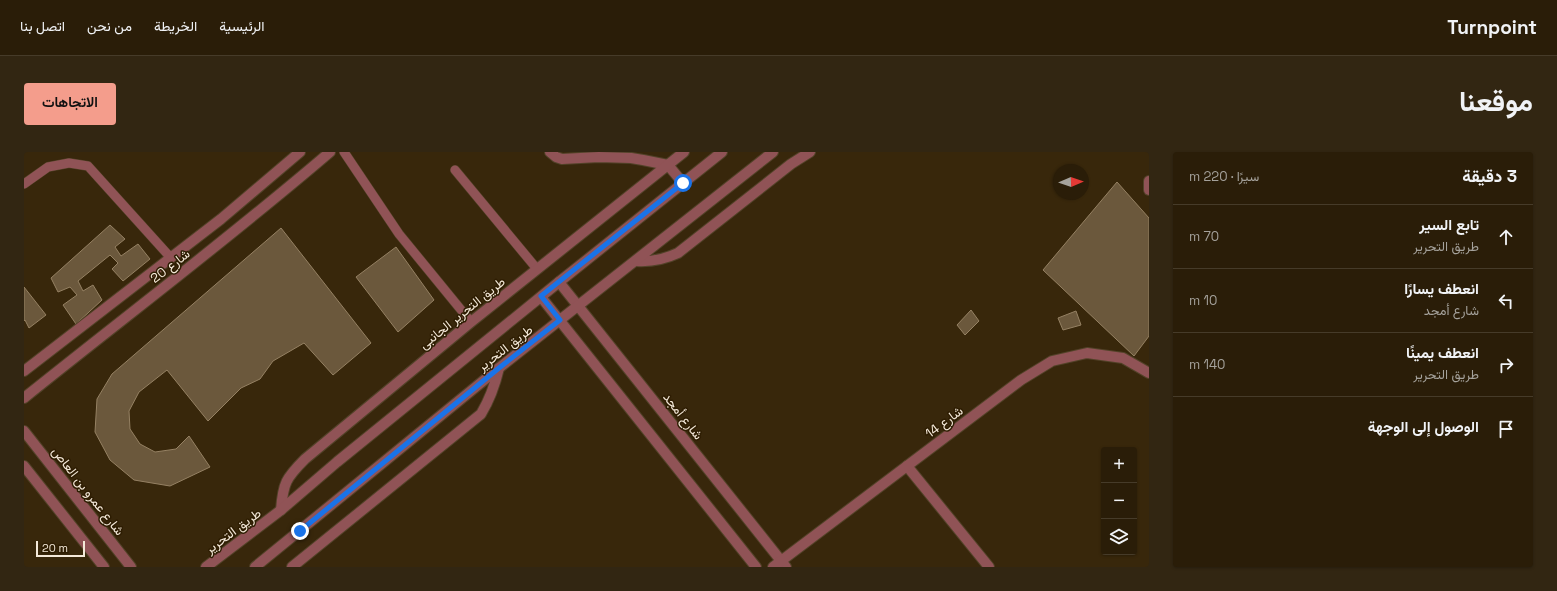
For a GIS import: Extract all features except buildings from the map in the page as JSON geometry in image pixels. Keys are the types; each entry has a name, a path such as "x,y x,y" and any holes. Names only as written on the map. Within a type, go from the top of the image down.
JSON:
{"street":[{"name":"شارع 20","path":"24,371 171,258 260,187 300,152"},
{"name":"شارع 20","path":"24,398 85,348 233,234 330,152"},
{"path":"550,152 556,157 562,159 630,158 668,165 683,183"},
{"name":"طريق التحرير الجانبى","path":"281,510 283,490 291,473 305,459 471,322 684,152"},
{"name":"طريق التحرير","path":"206,567 281,510 337,462 541,296 722,152"},
{"name":"طريق التحرير","path":"255,567 499,368 773,152"},
{"path":"636,261 650,262 678,254 791,164 810,152"},
{"path":"1149,181 1149,190"},
{"name":"شارع أمجد","path":"559,282 780,565"},
{"path":"541,296 756,567"},
{"name":"شارع 14","path":"780,565 1021,380 1052,361 1087,353 1123,358 1149,373"},
{"path":"292,567 481,414 490,400 496,385 499,368"},
{"name":"شارع عمرو بن العاص","path":"24,432 131,567"},
{"path":"24,466 104,567"},
{"path":"907,466 989,567"}],"lane":[{"path":"344,152 399,234 471,322"},
{"path":"24,184 48,167 69,163 88,166 171,258"},
{"path":"455,170 537,269"}],"route":[{"path":"300,531 560,320 541,296 683,183"}]}
